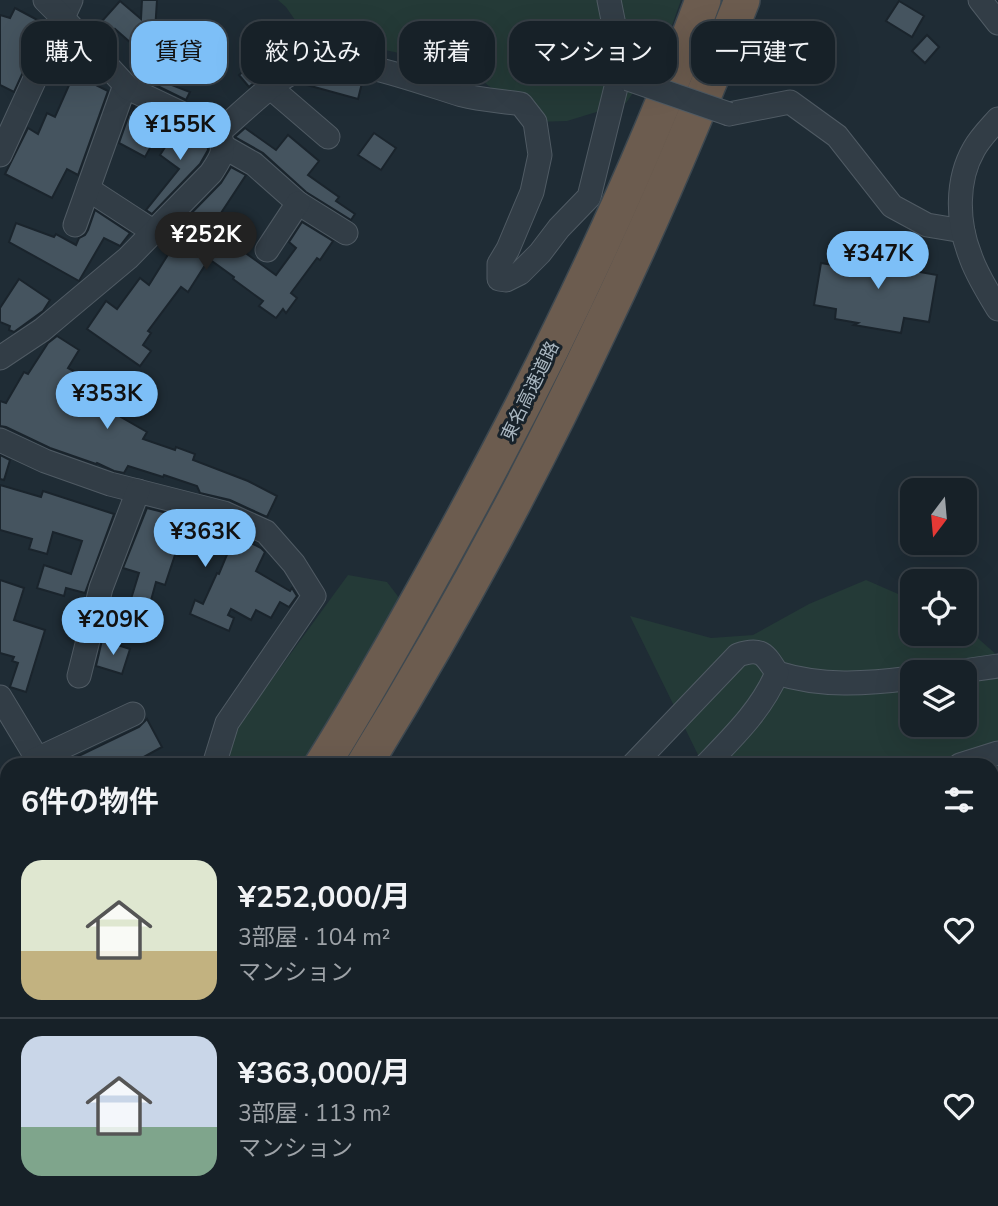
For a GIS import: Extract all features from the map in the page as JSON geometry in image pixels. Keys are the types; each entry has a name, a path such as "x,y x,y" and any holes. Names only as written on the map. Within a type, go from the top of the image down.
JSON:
{"highway":[{"name":"東名高速道路","path":"326,758 360,703 511,431 592,267 703,0"},
{"name":"東名高速道路","path":"367,758 461,599 525,481 600,331 702,100 742,0"}],"street":[{"path":"45,0 67,8 128,88 189,117 254,164 298,203 346,233"},
{"path":"609,0 613,21"},
{"path":"980,0 998,23"},
{"path":"2,147 67,8"},
{"path":"0,358 42,330 128,258 211,173 220,159 222,140 271,88 293,72 312,63 341,62 385,71 465,96 521,104 535,122 540,155 532,192 499,264 499,279 506,280 520,273 540,253 559,228 589,197 621,84"},
{"path":"643,84 729,114 790,102 837,136 892,206 927,225 963,231"},
{"path":"75,225 125,85"},
{"path":"271,88 328,137"},
{"path":"998,119 974,148 963,176 960,198 963,231 970,257 998,309"},
{"path":"88,189 154,232"},
{"path":"267,250 298,203"},
{"path":"0,440 45,461 110,484 224,513 265,532 294,564 314,596 227,723 216,758"},
{"path":"79,676 101,587 138,491"},
{"path":"640,758 738,655 751,650 765,654 777,673 821,682 869,684 900,680"},
{"path":"977,669 998,666"},
{"path":"713,758 735,736 770,690 777,673"},
{"path":"0,697 35,758"},
{"path":"44,758 134,714"}],"green space":[{"path":"278,0 681,0 674,21 509,21 509,84 639,84 626,103 567,121 535,122 486,84 495,84 495,21 399,21 399,53 385,50 385,21 296,21"},
{"path":"348,575 387,582 400,599 372,663 305,758 217,758"},
{"path":"866,580 900,595 900,646 977,646 977,637 998,656 998,758 700,758 630,616 711,638 753,635 809,604"}],"building":[{"path":"142,0 157,0 156,21 131,21 131,43 117,31 117,21 102,21 120,1 141,19"},
{"path":"899,1 924,16 912,37 886,21"},
{"path":"15,8 39,21 21,21 21,77 14,92 0,85 0,15 10,18"},
{"path":"927,35 939,47 925,63 912,51"},
{"path":"70,84 94,84 108,91 78,175 67,169 52,198 5,174 28,128 38,134 47,113 55,117"},
{"path":"153,84 169,84 190,92 186,100"},
{"path":"307,84 362,84 358,99"},
{"path":"132,106 131,116 138,119 133,129 154,141 145,157 119,143"},
{"path":"178,127 207,142 208,150 200,164 152,214 146,210 179,169 160,155"},
{"path":"245,128 276,150 288,135 319,161 308,175 339,197 336,201 355,214 351,220 306,192 263,153 235,137"},
{"path":"374,133 396,148 381,170 358,155"},
{"path":"231,167 246,175 221,213 233,222 227,230 244,242 240,249 276,275 296,248 289,242 302,222 333,241 291,293 297,298 286,313 283,309 276,318 259,306 263,301 209,259 188,292 181,287 148,331 151,333 143,345 151,351 140,366 87,329 106,301 117,309 140,278 149,285 179,237 173,232 221,183"},
{"path":"95,210 130,233 120,246 104,238 79,281 9,242 16,223 54,237 56,234 76,245 88,230"},
{"path":"873,247 917,255 914,271 937,275 929,322 904,318 901,333 835,319 836,309 814,305 821,263 869,271"},
{"path":"19,279 50,300 43,311 14,332 9,330 10,326 0,322 0,308"},
{"path":"57,336 79,350 68,368 98,384 91,398 147,432 143,439 195,454 193,460 248,481 277,496 267,517 230,500 200,493 197,486 128,466 124,473 114,471 50,448 0,426 0,401 6,403 24,372 28,374 48,343"},
{"path":"0,455 10,460 4,480 0,479"},
{"path":"0,485 41,497 43,491 114,514 85,593 66,588 64,596 37,588 44,565 71,574 82,541 53,532 47,554 29,549 32,539 0,530"},
{"path":"147,508 219,526 254,542 253,544 265,552 256,571 290,591 292,588 297,596 289,607 280,602 271,618 256,610 251,620 231,609 228,615 234,618 229,631 190,614 195,600 203,604 231,545 197,530 195,537 185,534 179,556 175,555 165,585 156,582 150,604 131,599 139,573 123,568"},
{"path":"0,580 24,588 14,620 45,630 26,692 10,687 18,663 12,661 14,657 0,653"},
{"path":"102,640 130,649 122,674 96,666"},
{"path":"147,719 162,747 142,758 75,758 139,727"}]}
